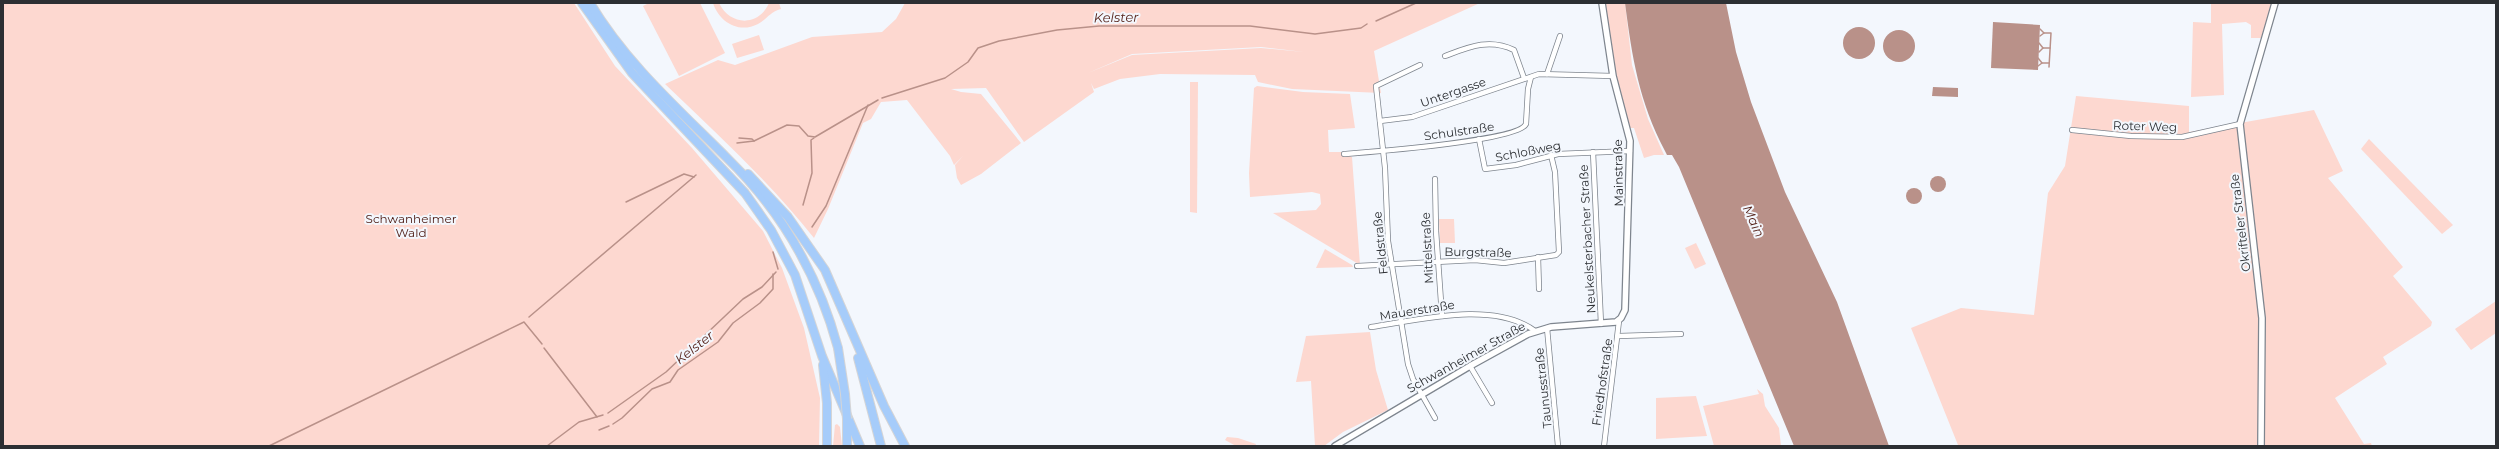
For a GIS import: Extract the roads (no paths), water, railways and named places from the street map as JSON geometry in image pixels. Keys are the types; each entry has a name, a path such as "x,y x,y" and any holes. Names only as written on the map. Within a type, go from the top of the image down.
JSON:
{"highway":[{"path":"582,3 632,73 745,193 771,230 795,275 822,356 860,446"},
{"path":"590,3 621,49 652,85 771,198 809,244 831,281 884,406 905,446"},
{"path":"727,157 776,216 798,248 822,299 838,348 846,394 847,446"},
{"path":"850,327 881,446"},
{"path":"822,356 827,403 827,446"}],"street":[{"name":"Mainstraße","path":"1602,3 1613,76 1630,151 1625,310 1619,321"},
{"name":"Okrifteler Straße","path":"2261,446 2262,318 2240,124 2276,3"},
{"path":"1547,74 1560,36"},
{"path":"1445,56 1478,44 1498,44 1514,50 1524,78"},
{"name":"Feldstraße","path":"1420,65 1376,86 1392,265 1408,364 1421,395 1434,418"},
{"name":"Untergasse","path":"1380,121 1412,117 1524,78 1547,74 1613,76"},
{"name":"Schulstraße","path":"1344,154 1383,151 1479,139 1504,135 1525,127 1531,77"},
{"name":"Roter Weg","path":"2072,130 2131,136 2182,137 2240,124"},
{"name":"Schloßweg","path":"1479,139 1484,169 1516,165 1551,155 1630,151"},
{"name":"Neukelsterbacher Straße","path":"1592,152 1601,324"},
{"name":"Burgstraße","path":"1357,266 1475,260 1504,263 1524,262 1538,257 1556,255 1559,252 1555,172 1551,155"},
{"name":"Mittelstraße","path":"1435,180 1442,316"},
{"path":"1538,257 1539,289"},
{"name":"Mauerstraße","path":"1371,327 1466,313 1518,321 1535,332"},
{"name":"Schwanheimer Straße","path":"1335,446 1470,366 1535,332 1547,328 1601,324 1619,321"},
{"name":"Friedhofstraße","path":"1604,446 1619,336 1619,321"},
{"name":"Taunusstraße","path":"1547,328 1558,446"},
{"path":"1619,336 1681,334"},
{"path":"1470,366 1492,402"}],"water":[{"name":"Main","path":"1625,3 1726,3 1736,52 1751,102 1785,192 1837,302 1889,446 1794,446 1679,167 1672,155 1667,155 1649,115 1634,61"},
{"path":"1993,22 2040,25 2038,70 1991,68"},
{"path":"1856,27 1862,27 1872,34 1875,43 1874,49 1868,56 1862,59 1856,59 1846,52 1843,46 1843,40 1850,30"},
{"path":"1896,30 1902,30 1911,34 1915,46 1911,58 1902,62 1896,62 1887,58 1883,49 1883,43 1887,34"},
{"path":"1933,87 1958,88 1958,97 1932,96"},
{"path":"1938,176 1944,178 1946,184 1944,190 1938,192 1932,190 1930,184 1932,178"},
{"path":"1914,188 1920,190 1922,196 1920,202 1914,204 1908,202 1906,196 1908,190"}],"waterway":[{"name":"Kelster","path":"1376,21 1416,3"},
{"name":"Kelster","path":"882,98 945,78 968,62 978,48 999,41 1057,30 1099,26 1250,26 1315,34 1361,28 1367,24"},
{"path":"2040,29 2044,33"},
{"path":"2040,36 2044,33 2051,33 2049,67"},
{"path":"2039,43 2043,48"},
{"path":"2039,52 2043,48 2050,48"},
{"path":"2038,58 2042,63"},
{"path":"2038,66 2042,63 2049,63"},
{"path":"737,143 754,141 787,125 799,126 808,136 815,137 878,100"},
{"name":"Kelster","path":"812,227 826,206 868,105"},
{"path":"739,138 752,139 754,141"},
{"path":"803,205 812,173 811,140 814,138"},
{"path":"626,202 684,174 694,177"},
{"path":"529,317 696,175"},
{"name":"Kelster","path":"773,252 778,269"},
{"name":"Kelster","path":"608,413 666,372 743,299 762,287 776,272"},
{"name":"Kelster","path":"613,424 622,418 652,389 670,382 678,370 718,342 733,323 760,303 773,289 773,274"},
{"path":"269,446 524,322 542,344"},
{"path":"544,348 597,417"},
{"name":"Kelster","path":"547,446 579,422 603,415"},
{"name":"Kelster","path":"599,430 609,426"}],"park label":[{"name":"Schwanheimer Wald","path":"411,225"}]}
